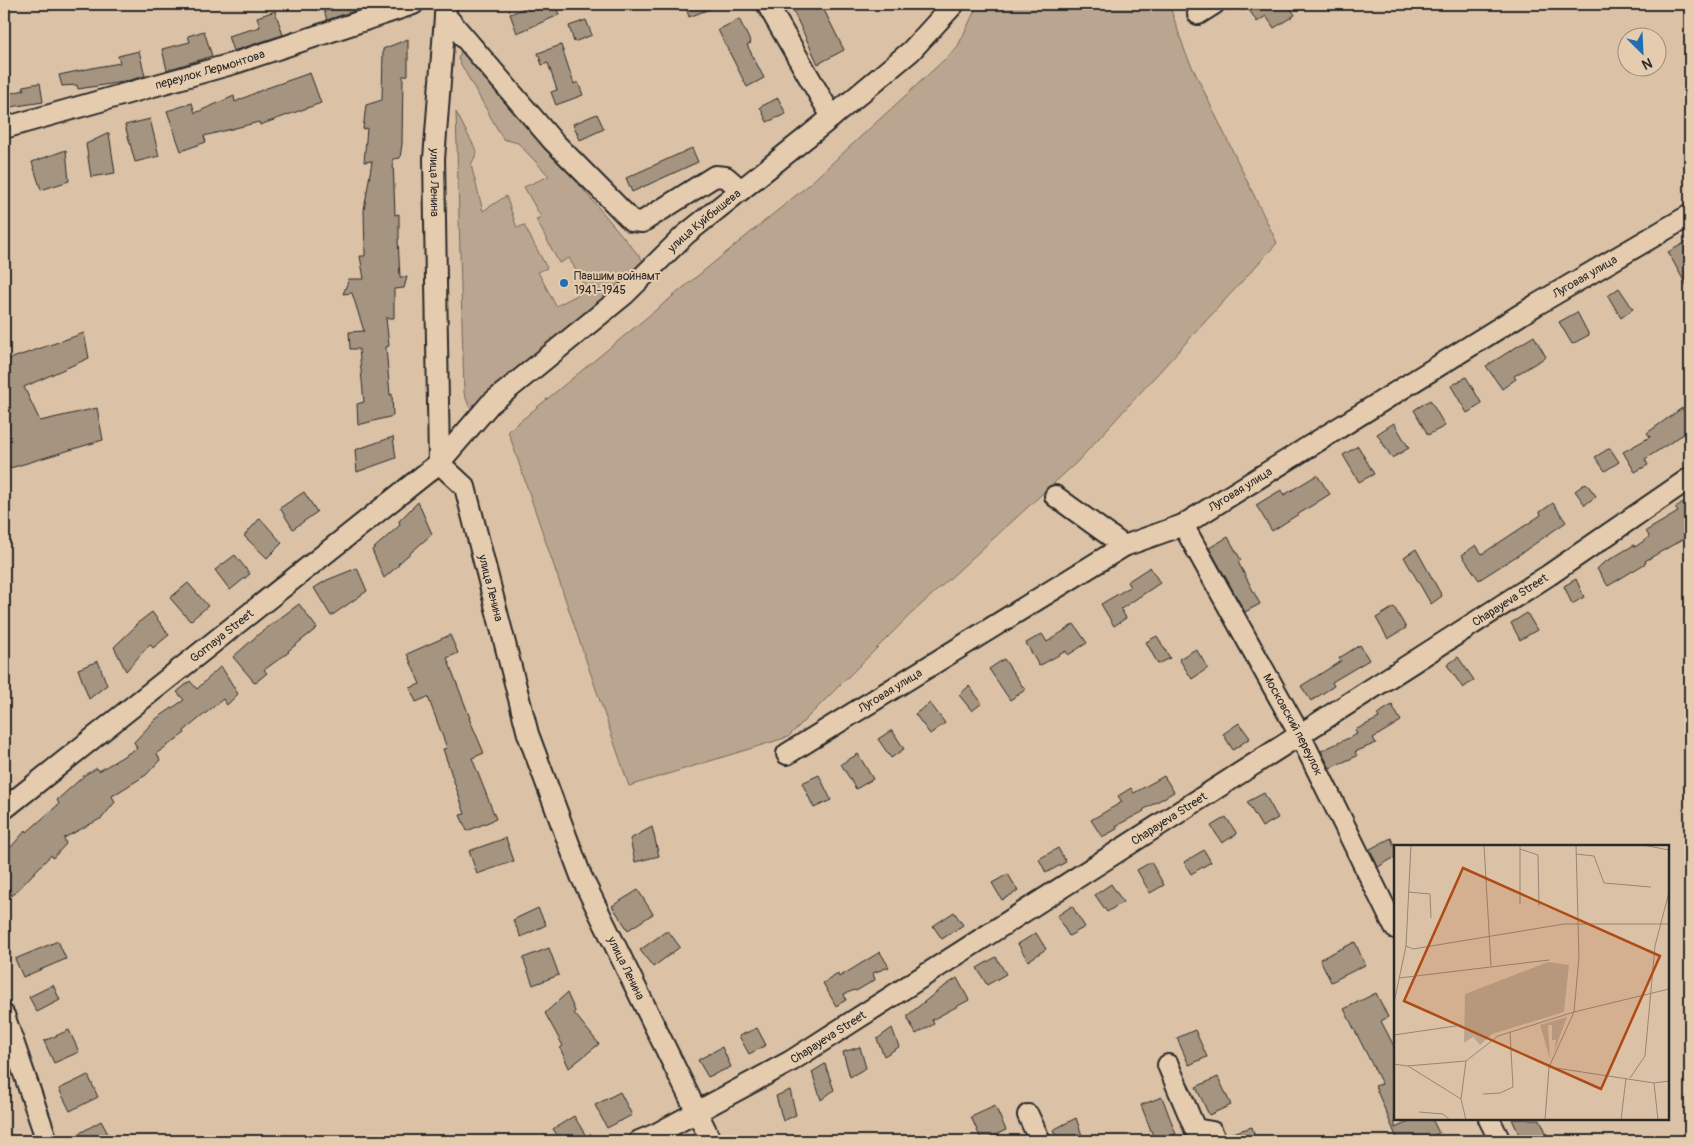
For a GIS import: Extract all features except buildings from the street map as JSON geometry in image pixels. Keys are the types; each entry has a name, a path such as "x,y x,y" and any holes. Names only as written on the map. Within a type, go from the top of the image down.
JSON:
{"street":[{"name":"переулок Лермонтова","path":"4,128 235,63 413,4"},
{"path":"767,4 832,118"},
{"name":"улица Куйбышева","path":"439,463 490,404 624,295 686,235 832,118 911,51 954,4"},
{"path":"446,9 552,140 632,221 642,222 715,176 726,177 741,190"},
{"name":"улица Ленина","path":"446,9 434,159 439,463 465,487 528,734 581,876 711,1141"},
{"name":"Луговая улица","path":"786,754 1124,546 1183,525 1536,305 1690,215"},
{"name":"Gornaya Street","path":"4,809 439,463"},
{"name":"Chapayeva Street","path":"639,1141 791,1061 1549,575 1690,478"},
{"path":"1055,496 1124,546"},
{"name":"Московский переулок","path":"1183,525 1300,735 1394,926"},
{"path":"4,1015 47,1141"},
{"path":"1168,1064 1196,1130 1212,1132 1216,1141"},
{"path":"1028,1115 1040,1141"},
{"path":"1490,1120 1500,1141"}],"shaded area":[{"path":"978,4 1169,4 1186,54 1277,243 1077,462 911,614 788,737 629,786 508,431 805,188 957,48"},
{"path":"463,47 646,264 473,409 469,406 464,393 456,112 477,152 471,165 483,211 506,196 517,228 524,225 547,268 538,272 556,306 587,290 569,258 559,263 536,219 541,217 524,187 549,176 518,143 503,139 458,59"}],"place":[{"name":"Павшим войнамт 1941-1945","path":"564,283"}]}
